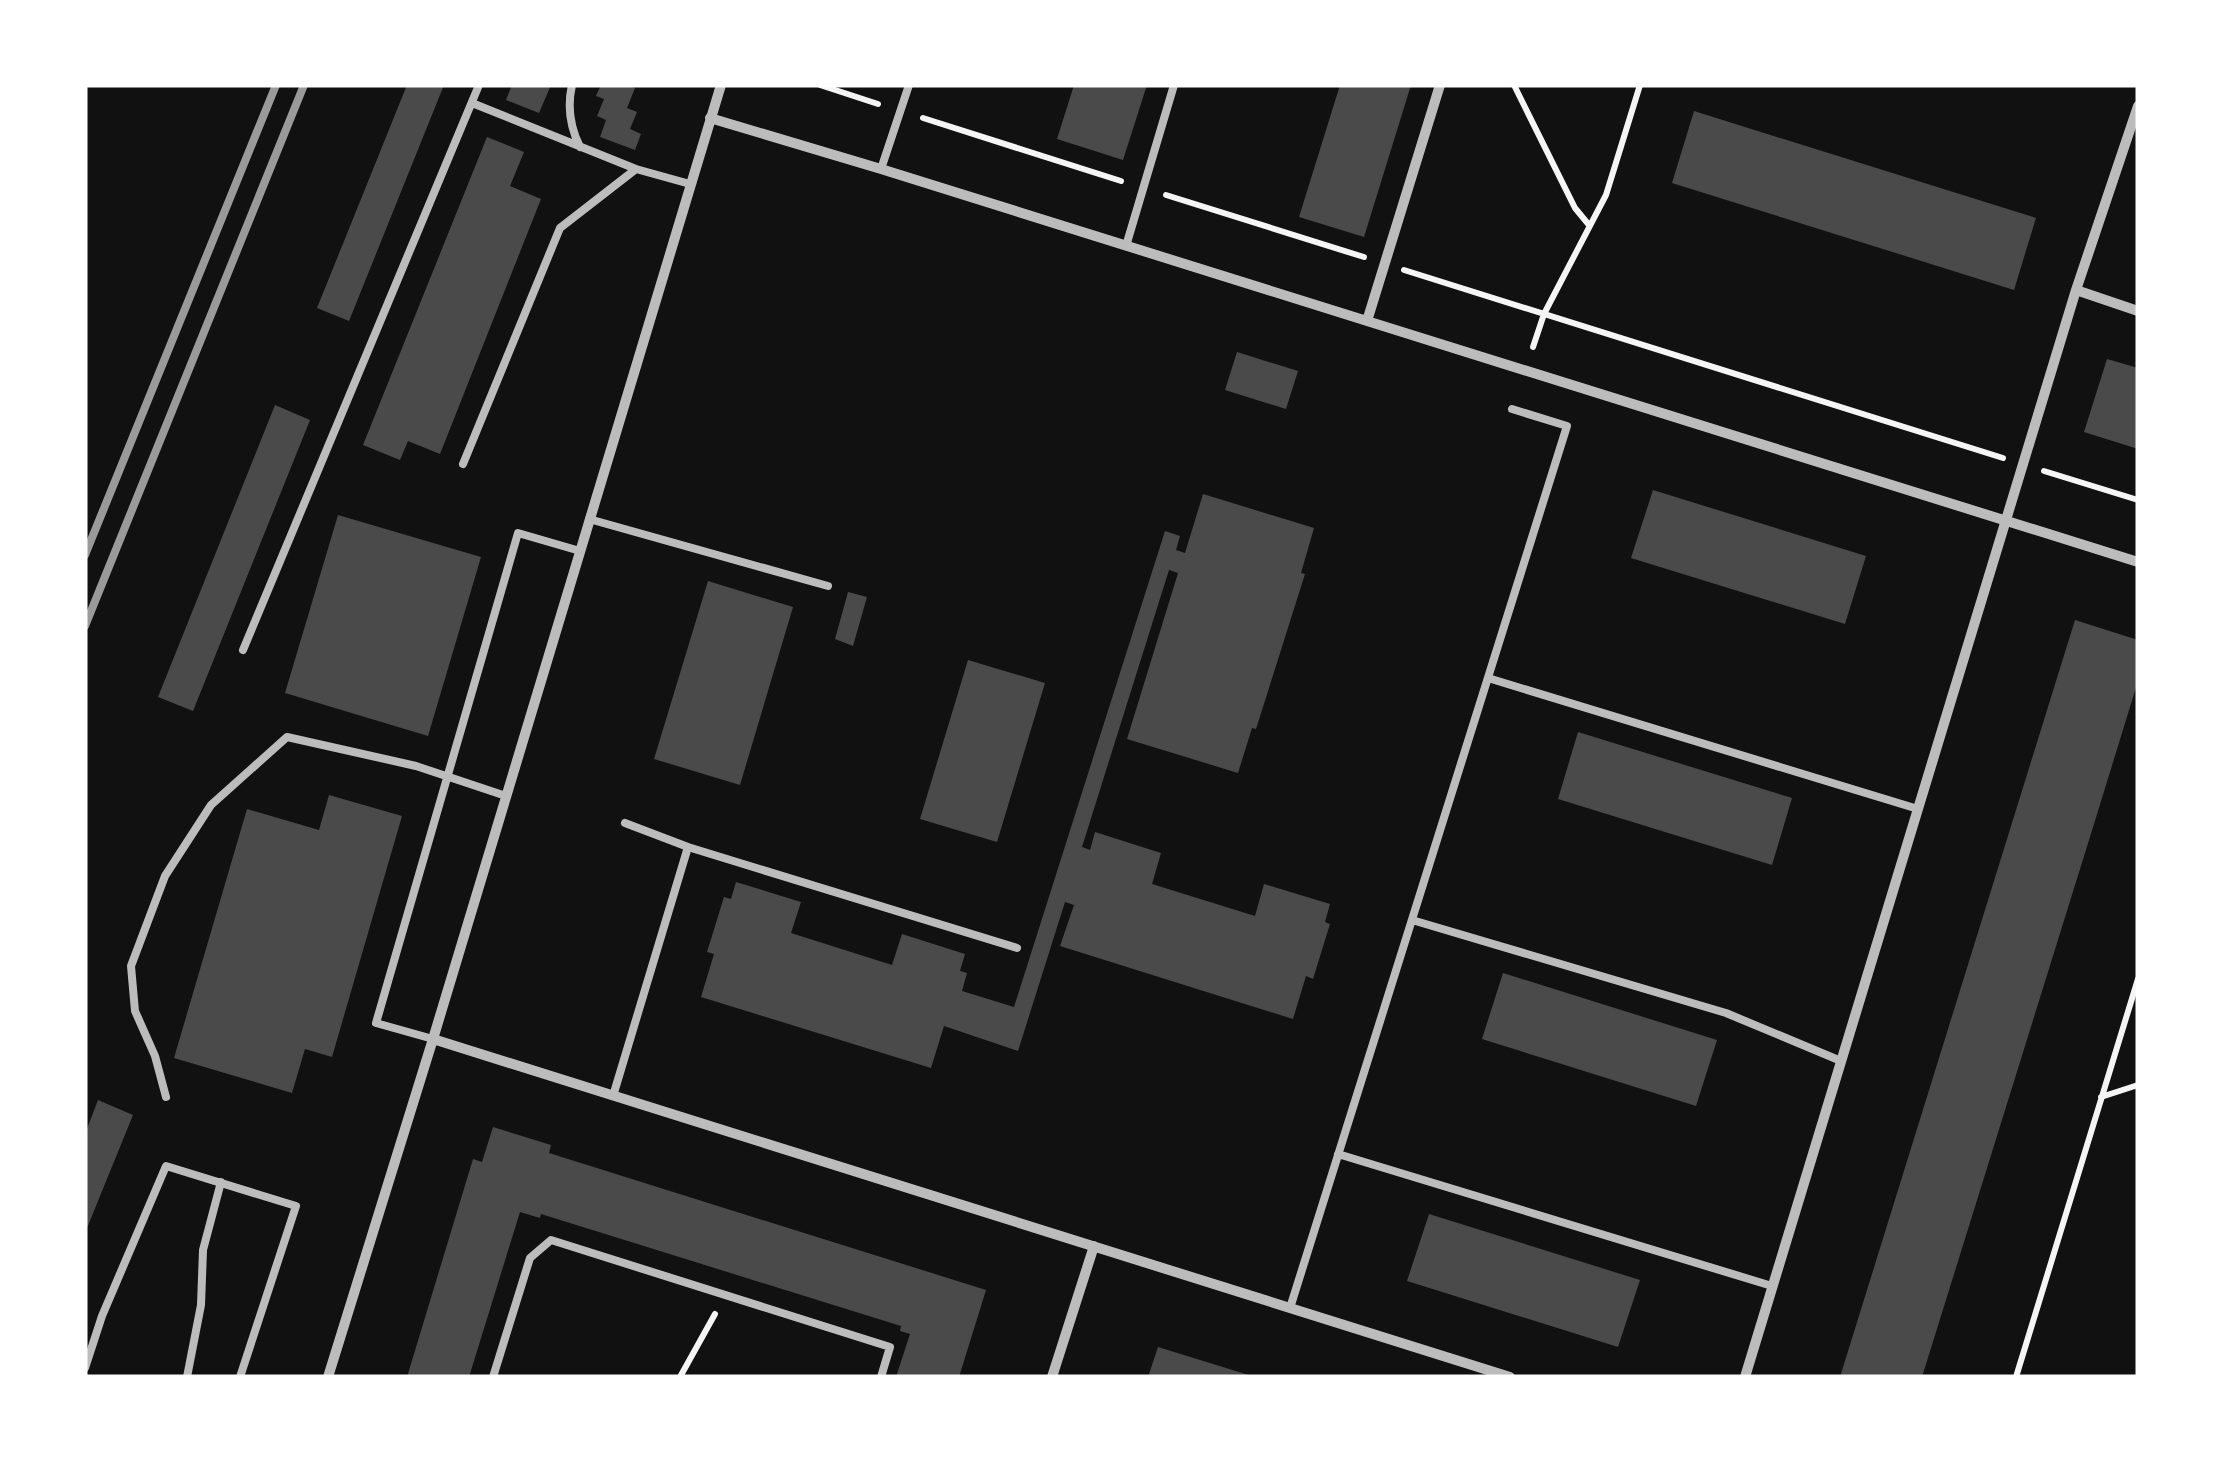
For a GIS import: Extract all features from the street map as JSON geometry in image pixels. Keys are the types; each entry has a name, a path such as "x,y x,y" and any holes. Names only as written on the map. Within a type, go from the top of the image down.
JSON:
{"street":[{"path":"328,1377 721,85"},
{"path":"1366,321 1440,85"},
{"path":"1744,1377 2022,464 2138,106"},
{"path":"710,118 2138,562"},
{"path":"2076,290 2138,311"},
{"path":"433,1039 1510,1377"},
{"path":"1052,1377 1094,1246"}],"lane":[{"path":"243,650 479,85"},
{"path":"572,85 568,110 580,148"},
{"path":"882,169 909,85"},
{"path":"1126,246 1174,85"},
{"path":"472,103 636,169 690,184"},
{"path":"463,464 560,228 636,169"},
{"path":"1290,1308 1567,426 1512,409"},
{"path":"589,519 828,586"},
{"path":"433,1039 376,1023 518,533 580,551"},
{"path":"1488,678 1918,808"},
{"path":"166,1097 156,1056 136,1011 130,966 165,876 211,805 286,736 416,766 506,796"},
{"path":"626,824 1016,948"},
{"path":"614,1096 688,846"},
{"path":"1412,920 1726,1013 1841,1061"},
{"path":"1338,1154 1772,1286"},
{"path":"85,1368 102,1316 166,1166 296,1206 240,1377"},
{"path":"187,1377 200,1305 203,1250 221,1182"},
{"path":"493,1377 530,1258 550,1240 890,1347 881,1377"}],"path":[{"path":"820,85 2138,500"},
{"path":"1514,85 1575,208 1589,225"},
{"path":"1531,353 1544,314 1606,195 1640,85"},
{"path":"2016,1377 2138,978"},
{"path":"2101,1098 2138,1085"},
{"path":"680,1377 724,1294"}],"building":[{"path":"407,85 444,85 349,321 317,308"},
{"path":"512,85 551,85 539,113 506,100"},
{"path":"601,85 635,88 627,108 637,112 630,129 641,134 635,150 600,137 606,120 597,116 604,99 596,96"},
{"path":"1074,85 1147,85 1123,160 1057,139"},
{"path":"1340,85 1411,85 1364,237 1299,217"},
{"path":"1694,111 2036,218 2014,290 1672,183"},
{"path":"487,137 524,152 510,186 541,199 440,454 408,441 400,460 363,445"},
{"path":"1237,352 1298,371 1286,409 1225,390"},
{"path":"2107,359 2138,368 2138,449 2084,432"},
{"path":"275,405 310,420 193,711 158,697"},
{"path":"1653,490 1866,556 1845,624 1631,558"},
{"path":"1203,494 1314,528 1301,573 1305,574 1256,729 1252,728 1238,773 1127,739 1178,573 1169,570 1082,847 1090,850 1095,832 1161,853 1152,884 1255,916 1264,884 1330,904 1325,922 1330,924 1313,979 1306,976 1293,1019 1060,946 1074,905 1065,902 1018,1051 944,1026 931,1068 701,997 714,954 707,952 724,897 731,899 736,882 801,902 791,933 892,965 902,934 965,954 960,971 967,973 962,991 1014,1007 1165,531 1180,536 1176,550 1185,553"},
{"path":"338,515 481,557 428,736 285,693"},
{"path":"708,581 793,607 740,785 654,759"},
{"path":"848,592 867,597 853,646 835,639"},
{"path":"2075,620 2138,640 2138,681 2094,824 1922,1377 1840,1377"},
{"path":"968,660 1045,683 997,842 920,819"},
{"path":"1578,732 1792,798 1772,865 1558,799"},
{"path":"329,795 402,816 332,1057 305,1049 292,1093 174,1058 247,809 319,830"},
{"path":"1503,973 1717,1040 1696,1106 1482,1039"},
{"path":"98,1100 133,1115 85,1233 85,1134"},
{"path":"493,1127 551,1145 549,1153 986,1290 959,1377 896,1377 910,1334 900,1331 901,1326 541,1214 540,1218 520,1212 469,1377 407,1377 473,1159 482,1162"},
{"path":"1429,1214 1640,1280 1618,1347 1407,1281"},
{"path":"1158,1347 1252,1376 1252,1377 1148,1377"}],"railway":[{"path":"85,555 276,85"},
{"path":"85,626 304,85"}]}
